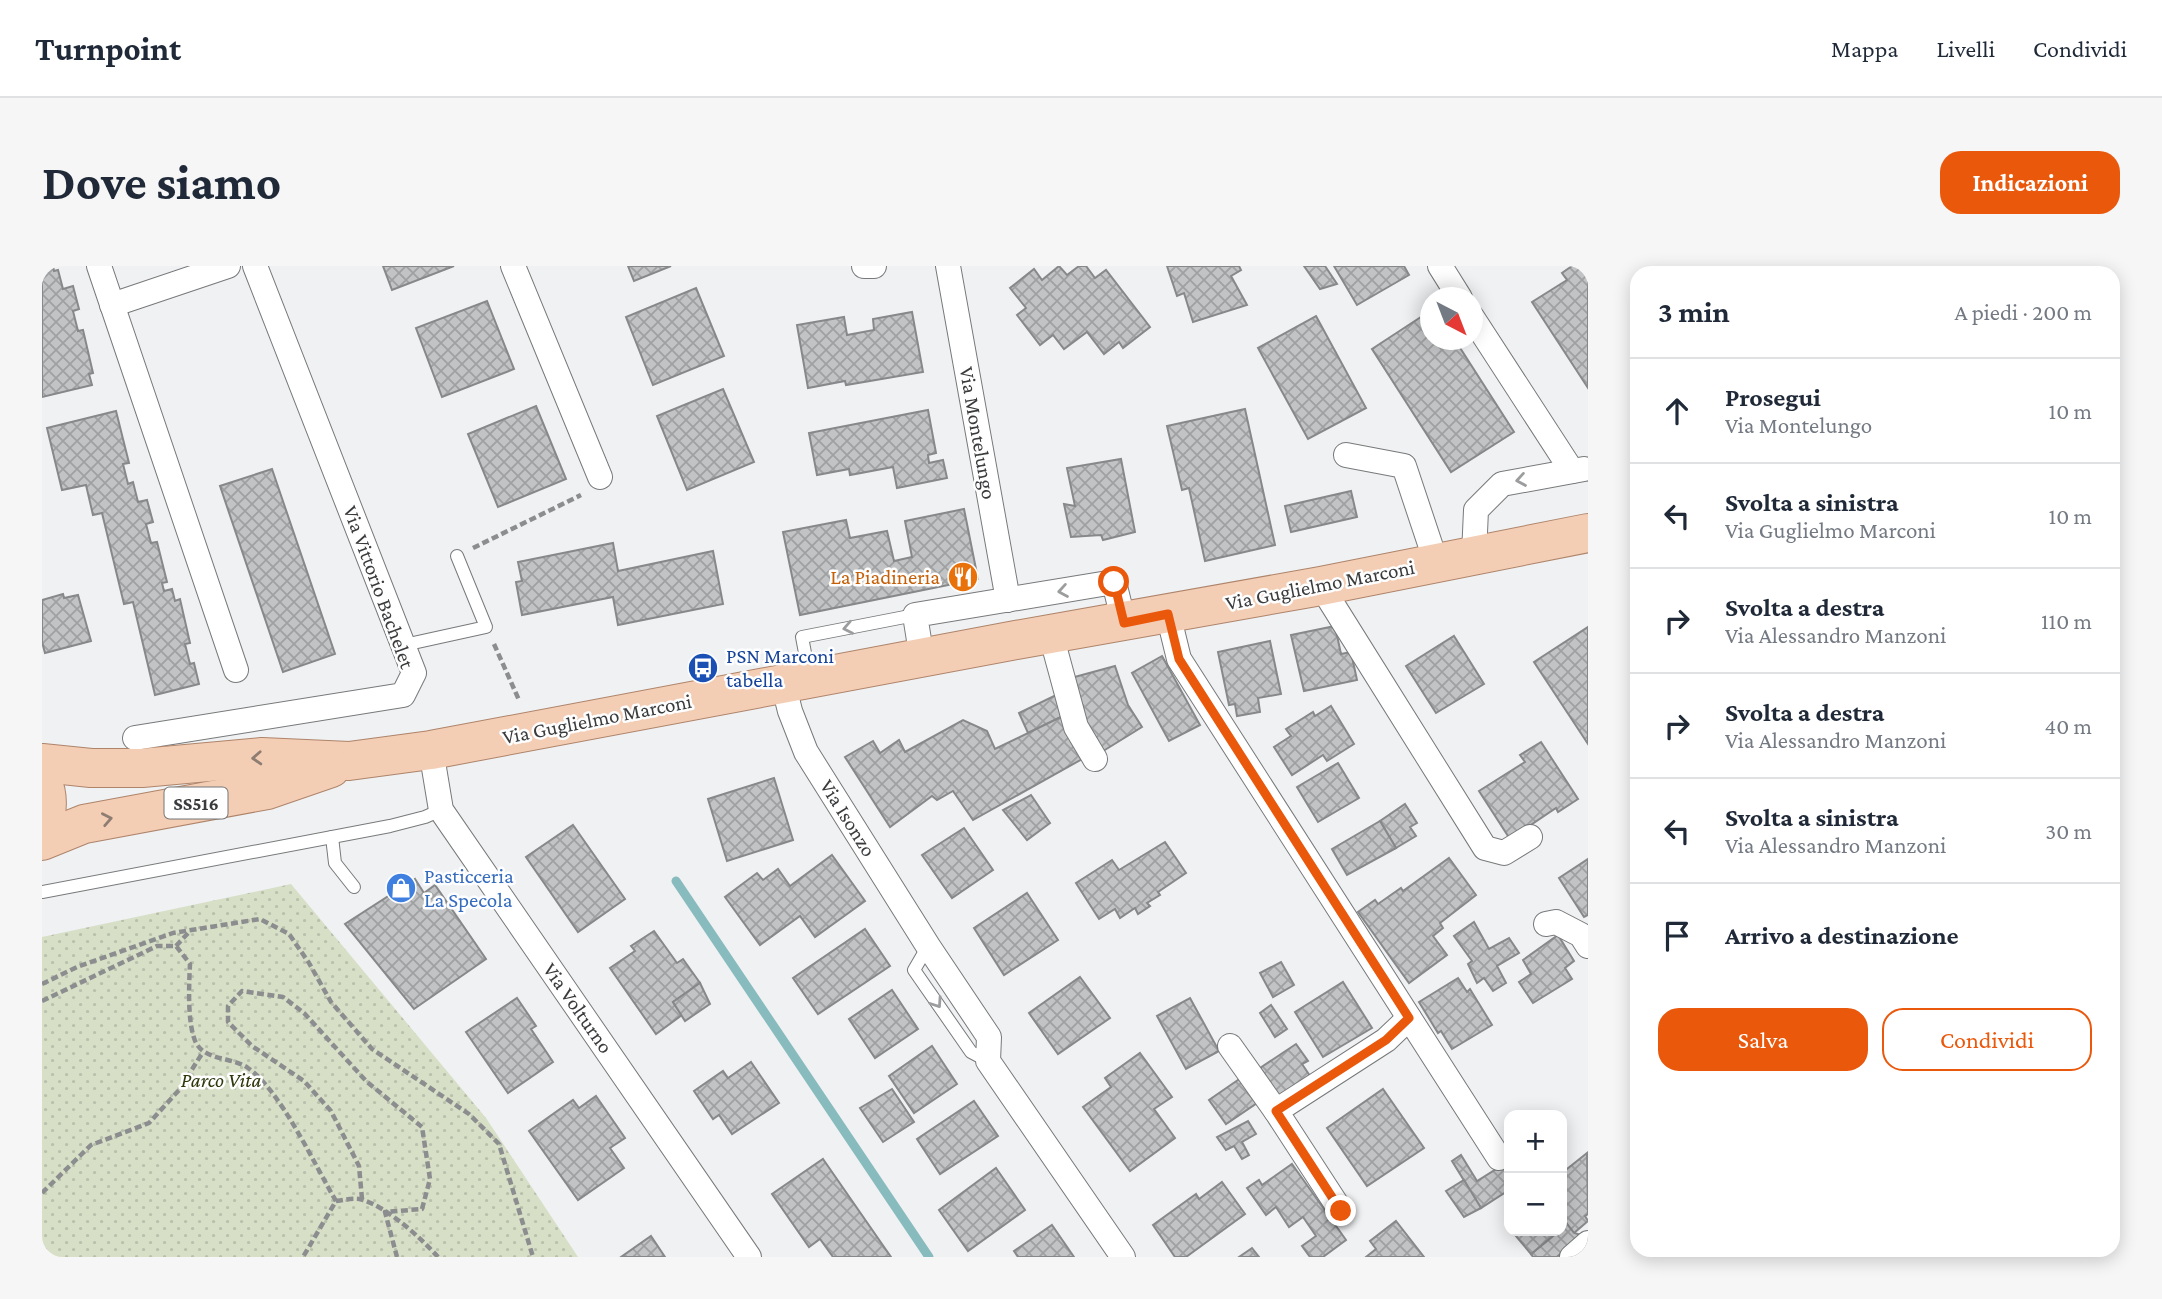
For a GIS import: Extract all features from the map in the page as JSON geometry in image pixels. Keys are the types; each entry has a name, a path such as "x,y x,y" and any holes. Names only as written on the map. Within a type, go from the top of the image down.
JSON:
{"main road":[{"name":"Via Guglielmo Marconi","path":"42,763 91,768 142,768 262,757 349,761 431,750 1124,623 1588,533"},
{"name":"Via Guglielmo Marconi","path":"42,841 84,824 267,790 349,761"},
{"path":"42,780 48,802 42,828"}],"street":[{"path":"99,266 236,670"},
{"path":"112,305 228,266"},
{"name":"Via Vittorio Bachelet","path":"135,738 402,695 414,673 255,266"},
{"path":"513,266 595,483"},
{"path":"864,266 874,266"},
{"name":"Via Montelungo","path":"948,266 1008,600"},
{"path":"1440,266 1453,287"},
{"path":"1474,555 1476,510 1502,484 1580,470 1483,333"},
{"path":"1346,455 1404,466 1436,562"},
{"path":"922,659 915,615 1114,582 1124,623"},
{"path":"1321,586 1485,848 1504,853 1530,837"},
{"path":"1168,614 1179,659 1499,1158"},
{"path":"1051,635 1076,727 1095,759"},
{"name":"Via Isonzo","path":"797,681 790,711 806,752 928,946 989,1037 988,1061 1123,1257"},
{"name":"Via Volturno","path":"431,750 441,810 750,1257"},
{"path":"1546,925 1556,922 1581,935 1588,946"},
{"path":"1276,1111 1386,1040 1409,1018"},
{"path":"1230,1046 1341,1211"},
{"path":"1572,1257 1588,1243"}],"lane":[{"path":"404,645 486,627 457,555"},
{"path":"797,681 802,636 915,615"},
{"path":"42,892 390,827 441,810"},
{"path":"332,837 335,863 354,887"}],"path":[{"path":"457,555 595,483"},
{"path":"486,627 524,710"},
{"path":"42,984 89,962 173,933 260,919 289,934 331,1002 372,1049 469,1114 499,1144 533,1257"},
{"path":"42,1001 157,946 176,946 190,930"},
{"path":"176,946 190,964 188,998 195,1042 203,1052 246,1067 272,1092 336,1201"},
{"path":"362,1199 359,1166 331,1111 304,1081 252,1046 229,1022 228,1006 242,992 283,997 304,1013 366,1081 422,1127 430,1180 422,1209 385,1212"},
{"path":"42,1193 91,1145 149,1123 179,1090 203,1052"},
{"path":"336,1201 362,1199 385,1212 423,1241 438,1257"},
{"path":"303,1257 336,1201"},
{"path":"385,1212 397,1257"}],"green space":[{"name":"Parco Vita","path":"291,884 486,1118 578,1257 42,1257 42,937"}],"building":[{"path":"42,266 53,266 54,271 58,270 63,289 73,286 79,309 73,311 78,331 83,330 93,373 89,374 92,385 42,397"},
{"path":"383,266 454,266 392,290"},
{"path":"628,266 671,266 634,281"},
{"path":"1059,266 1067,275 1079,266 1086,266 1095,278 1106,270 1150,327 1123,348 1119,342 1104,354 1087,332 1064,349 1053,335 1040,345 1017,315 1026,308 1010,288 1034,269 1042,280"},
{"path":"1167,266 1239,266 1241,270 1231,276 1247,305 1193,322 1184,293 1177,296"},
{"path":"1304,266 1325,266 1337,284 1320,289"},
{"path":"1334,266 1404,266 1409,275 1357,305"},
{"path":"1572,266 1588,266 1588,388 1532,302 1567,280 1562,273"},
{"path":"696,288 724,356 653,385 626,317"},
{"path":"487,301 514,369 442,397 416,328"},
{"path":"912,312 923,372 846,385 845,381 808,388 797,325 844,317 847,335 874,330 873,319"},
{"path":"1316,316 1366,408 1308,439 1258,348"},
{"path":"1420,318 1420,350 1461,350 1514,432 1451,472 1372,349"},
{"path":"723,389 754,462 687,490 657,416"},
{"path":"536,406 566,479 498,507 468,434"},
{"path":"1245,409 1275,545 1205,561 1189,488 1182,490 1167,426"},
{"path":"928,410 936,453 928,455 929,463 943,460 947,478 897,488 893,467 850,475 849,469 817,475 809,433"},
{"path":"116,411 129,463 123,464 128,484 133,482 138,502 147,500 153,522 146,524 151,543 157,542 167,582 162,583 164,591 172,589 175,601 180,599 190,643 185,644 190,664 194,663 199,684 155,695 133,602 124,604 102,513 93,515 86,485 62,490 47,428"},
{"path":"1121,459 1135,532 1103,540 1101,535 1071,537 1064,504 1075,506 1067,468"},
{"path":"272,469 335,654 283,672 220,486"},
{"path":"1351,491 1357,517 1291,532 1285,506"},
{"path":"964,509 978,579 800,615 783,532 846,520 850,538 887,531 894,561 912,557 905,521"},
{"path":"613,543 618,571 713,551 723,604 618,625 613,597 522,615 516,582 522,581 518,562"},
{"path":"63,594 64,598 78,595 91,641 45,653 42,642 42,600"},
{"path":"1335,626 1341,654 1351,652 1357,680 1304,691 1291,635"},
{"path":"1588,627 1588,744 1534,662"},
{"path":"1454,636 1484,684 1436,713 1406,666"},
{"path":"1270,641 1281,694 1258,698 1260,712 1237,716 1235,704 1229,705 1218,652"},
{"path":"1162,656 1200,725 1169,741 1132,673"},
{"path":"1115,666 1128,705 1142,727 1100,753 1084,728 1071,678"},
{"path":"1056,695 1065,715 1028,733 1019,713"},
{"path":"1331,706 1354,744 1327,761 1323,755 1292,775 1274,747 1291,736 1286,729 1313,712 1315,716"},
{"path":"1065,715 1084,758 973,820 953,791 937,800 932,796 890,827 845,757 873,741 880,753 899,740 905,752 963,720 987,731 995,749"},
{"path":"1541,742 1578,799 1558,812 1556,808 1510,839 1479,791 1525,762 1520,755"},
{"path":"1338,763 1359,798 1318,822 1297,787"},
{"path":"774,778 793,840 727,861 708,799"},
{"path":"1031,795 1050,823 1027,840 1003,810"},
{"path":"1405,804 1417,823 1410,827 1416,836 1396,848 1380,821"},
{"path":"1380,821 1396,848 1347,875 1332,849"},
{"path":"573,825 625,899 578,932 526,857"},
{"path":"964,828 993,870 952,898 922,855"},
{"path":"1165,842 1186,873 1158,892 1160,895 1147,903 1150,906 1138,914 1135,908 1120,918 1115,909 1099,919 1076,883 1112,860 1119,870"},
{"path":"832,855 865,901 815,937 800,916 760,945 725,897 757,873 763,880 778,869 790,886"},
{"path":"1449,858 1476,895 1440,923 1443,928 1433,936 1447,955 1409,983 1358,912 1375,900 1378,904 1401,888 1403,891"},
{"path":"1588,859 1588,915 1584,917 1559,878"},
{"path":"415,879 424,893 435,885 486,959 414,1009 345,924"},
{"path":"1027,893 1058,940 1004,975 974,928"},
{"path":"1474,922 1489,949 1509,938 1519,953 1497,966 1506,983 1493,991 1484,978 1477,983 1468,964 1472,961 1454,936"},
{"path":"865,929 890,966 818,1014 793,978"},
{"path":"654,931 677,963 683,959 700,983 673,1002 682,1015 656,1034 610,968 635,951 631,946"},
{"path":"1558,935 1574,961 1565,968 1572,979 1533,1003 1519,982 1531,974 1523,960"},
{"path":"1281,962 1294,985 1273,997 1260,973"},
{"path":"1080,977 1110,1018 1058,1054 1029,1013"},
{"path":"1458,978 1467,992 1470,989 1492,1025 1452,1049 1441,1031 1438,1033 1419,1002"},
{"path":"1343,982 1372,1028 1323,1057 1295,1012"},
{"path":"700,983 710,1004 685,1021 673,1002"},
{"path":"892,990 918,1029 875,1058 849,1019"},
{"path":"517,998 536,1026 531,1029 553,1062 508,1093 466,1032"},
{"path":"1190,998 1219,1051 1186,1069 1157,1016"},
{"path":"1271,1005 1287,1029 1275,1037 1260,1013"},
{"path":"1296,1044 1308,1061 1302,1064 1310,1076 1279,1096 1260,1068"},
{"path":"932,1046 957,1084 914,1113 889,1076"},
{"path":"1140,1053 1172,1097 1154,1109 1175,1138 1130,1171 1083,1107 1111,1087 1105,1078"},
{"path":"751,1062 779,1103 732,1134 719,1115 713,1119 694,1091 723,1071 728,1078"},
{"path":"1248,1073 1266,1097 1226,1124 1209,1100"},
{"path":"892,1089 914,1122 883,1142 860,1108"},
{"path":"1383,1089 1424,1148 1367,1186 1327,1128"},
{"path":"596,1096 625,1138 610,1148 624,1168 578,1200 529,1131 573,1100 579,1108"},
{"path":"974,1101 998,1136 940,1174 917,1139"},
{"path":"1248,1121 1256,1134 1242,1142 1249,1155 1242,1159 1234,1146 1226,1150 1217,1137"},
{"path":"1587,1153 1588,1214 1585,1216 1588,1221 1574,1233 1567,1224 1567,1169"},
{"path":"1461,1155 1477,1181 1504,1164 1504,1193 1481,1208 1452,1161"},
{"path":"823,1159 891,1257 833,1257 820,1239 809,1247 772,1194"},
{"path":"1292,1164 1346,1240 1323,1257 1310,1257 1302,1246 1316,1236 1303,1217 1289,1227 1276,1207 1266,1215 1247,1188 1259,1180 1262,1185"},
{"path":"996,1168 1025,1210 968,1251 939,1210"},
{"path":"1464,1180 1481,1208 1464,1217 1446,1191"},
{"path":"1222,1182 1245,1214 1186,1257 1175,1257 1153,1225 1196,1194 1199,1199"},
{"path":"1396,1221 1424,1257 1366,1257 1376,1249 1370,1241"},
{"path":"1567,1224 1574,1233 1581,1235 1557,1257 1533,1257 1531,1254 1553,1236 1567,1236"},
{"path":"1052,1225 1074,1257 1018,1257 1014,1251"},
{"path":"651,1236 665,1257 621,1257"},
{"path":"1516,1236 1553,1236 1531,1254"},
{"path":"1252,1248 1259,1257 1239,1257"}],"waterway":[{"path":"676,881 929,1257"}],"place":[{"name":"La Piadineria","path":"963,577"},
{"name":"PSN Marconi tabella","path":"703,668"},
{"name":"Pasticceria La Specola","path":"401,888"}],"route":[{"path":"1114,582 1124,623 1168,614 1179,659 1409,1018 1386,1040 1276,1111 1341,1211"}]}
